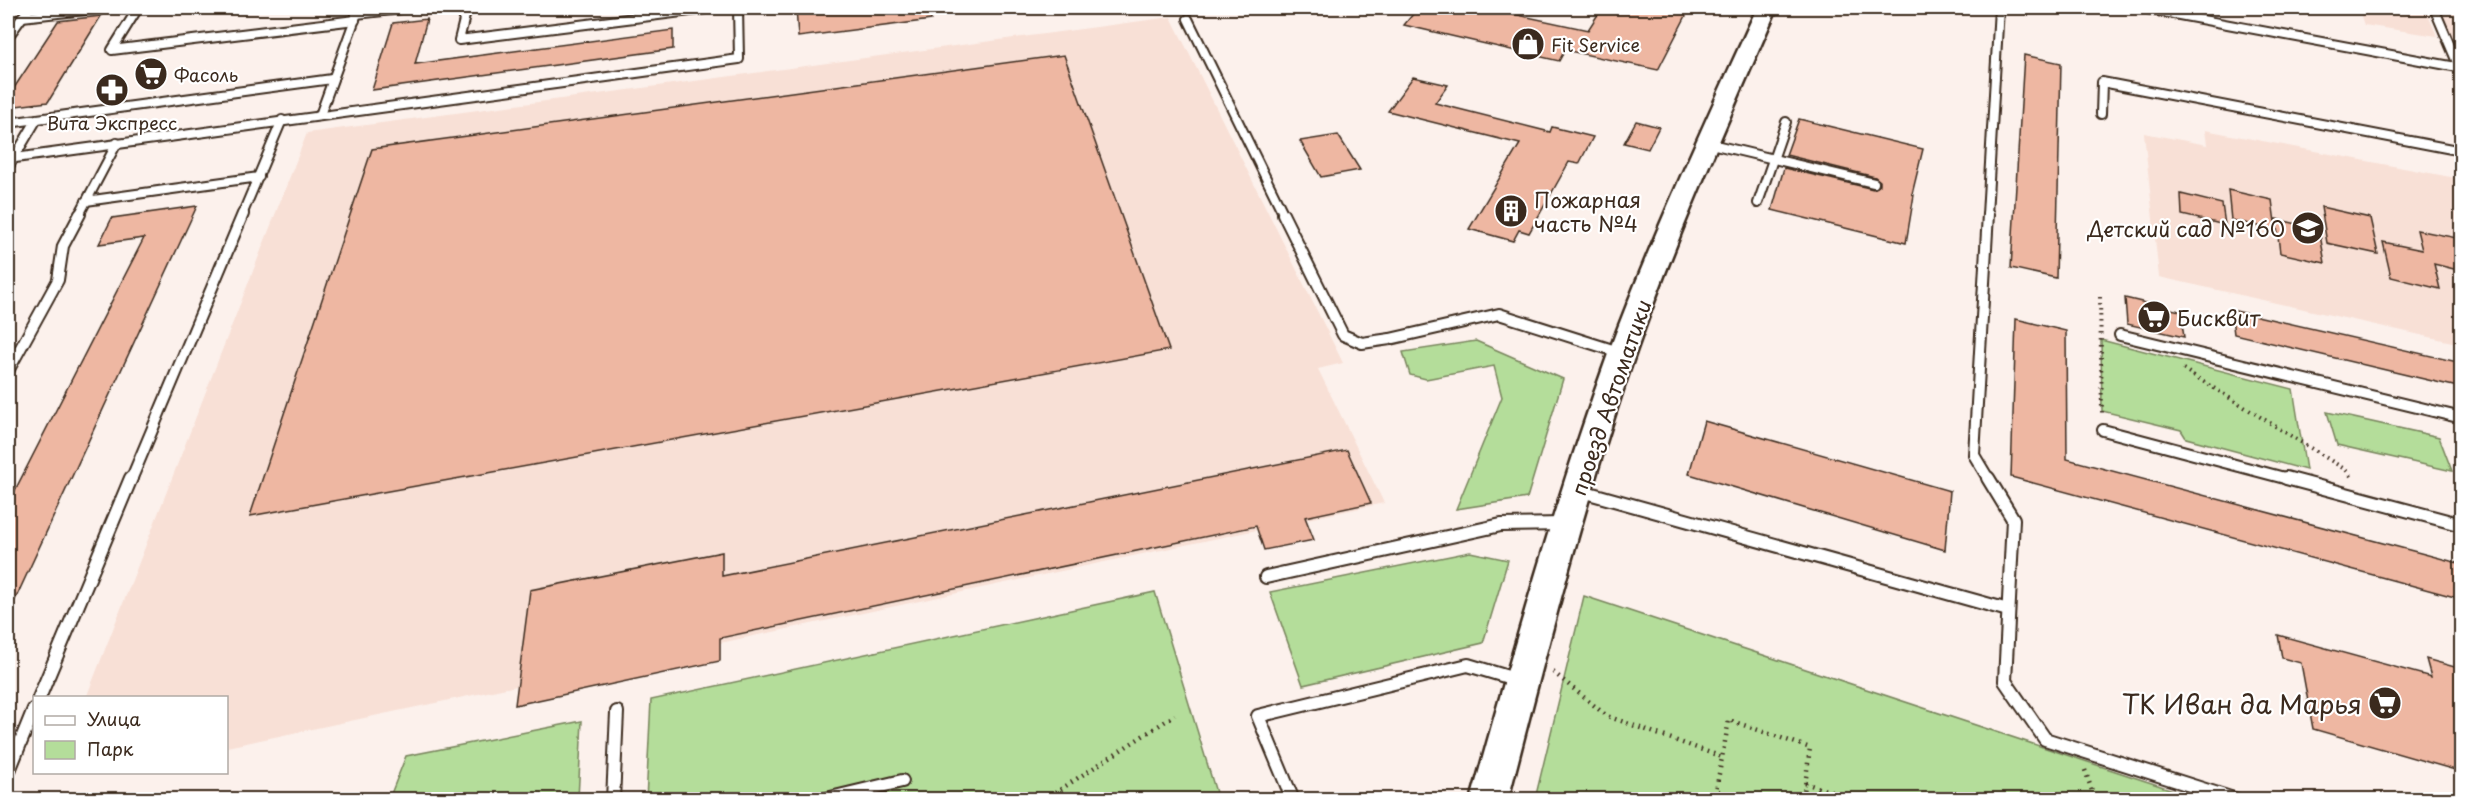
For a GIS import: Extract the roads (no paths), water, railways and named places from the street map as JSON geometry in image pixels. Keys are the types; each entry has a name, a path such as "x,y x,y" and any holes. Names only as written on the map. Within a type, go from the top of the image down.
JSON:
{"main road":[{"name":"проезд Автоматики","path":"1489,800 1578,490 1623,353 1707,144 1767,8"}],"street":[{"path":"2141,8 2460,68"}],"lane":[{"path":"8,37 29,8"},
{"path":"22,17 103,8"},
{"path":"138,8 112,50 411,8"},
{"path":"467,8 459,40 714,8"},
{"path":"11,159 282,120 740,59 738,8"},
{"path":"1999,8 1974,455 2013,519 2005,681 2045,739 2237,800"},
{"path":"2434,8 2460,68"},
{"path":"320,115 356,14"},
{"path":"1188,19 1343,335 1362,343 1390,339 1499,314 1623,353"},
{"path":"8,123 332,79"},
{"path":"2101,114 2102,82 2462,151"},
{"path":"8,168 11,159 38,119"},
{"path":"40,696 282,120"},
{"path":"1758,203 1786,122"},
{"path":"8,371 58,280 63,246 117,143"},
{"path":"1707,144 1874,183"},
{"path":"86,201 259,177"},
{"path":"2120,335 2462,418"},
{"path":"2103,430 2462,525"},
{"path":"1578,490 2008,610"},
{"path":"1266,577 1501,525 1568,524"},
{"path":"1293,800 1258,716 1468,665 1522,681"},
{"path":"8,773 33,711"},
{"path":"613,800 618,712"},
{"path":"822,800 902,781"}],"place":[{"name":"Fit Service","path":"1528,44"},
{"name":"Фасоль","path":"151,74"},
{"name":"Вита Экспресс","path":"112,90"},
{"name":"Пожарная часть №4","path":"1511,211"},
{"name":"Детский сад №160","path":"2308,228"},
{"name":"Бисквит","path":"2154,317"},
{"name":"ТК Иван да Марья","path":"2385,703"}]}
